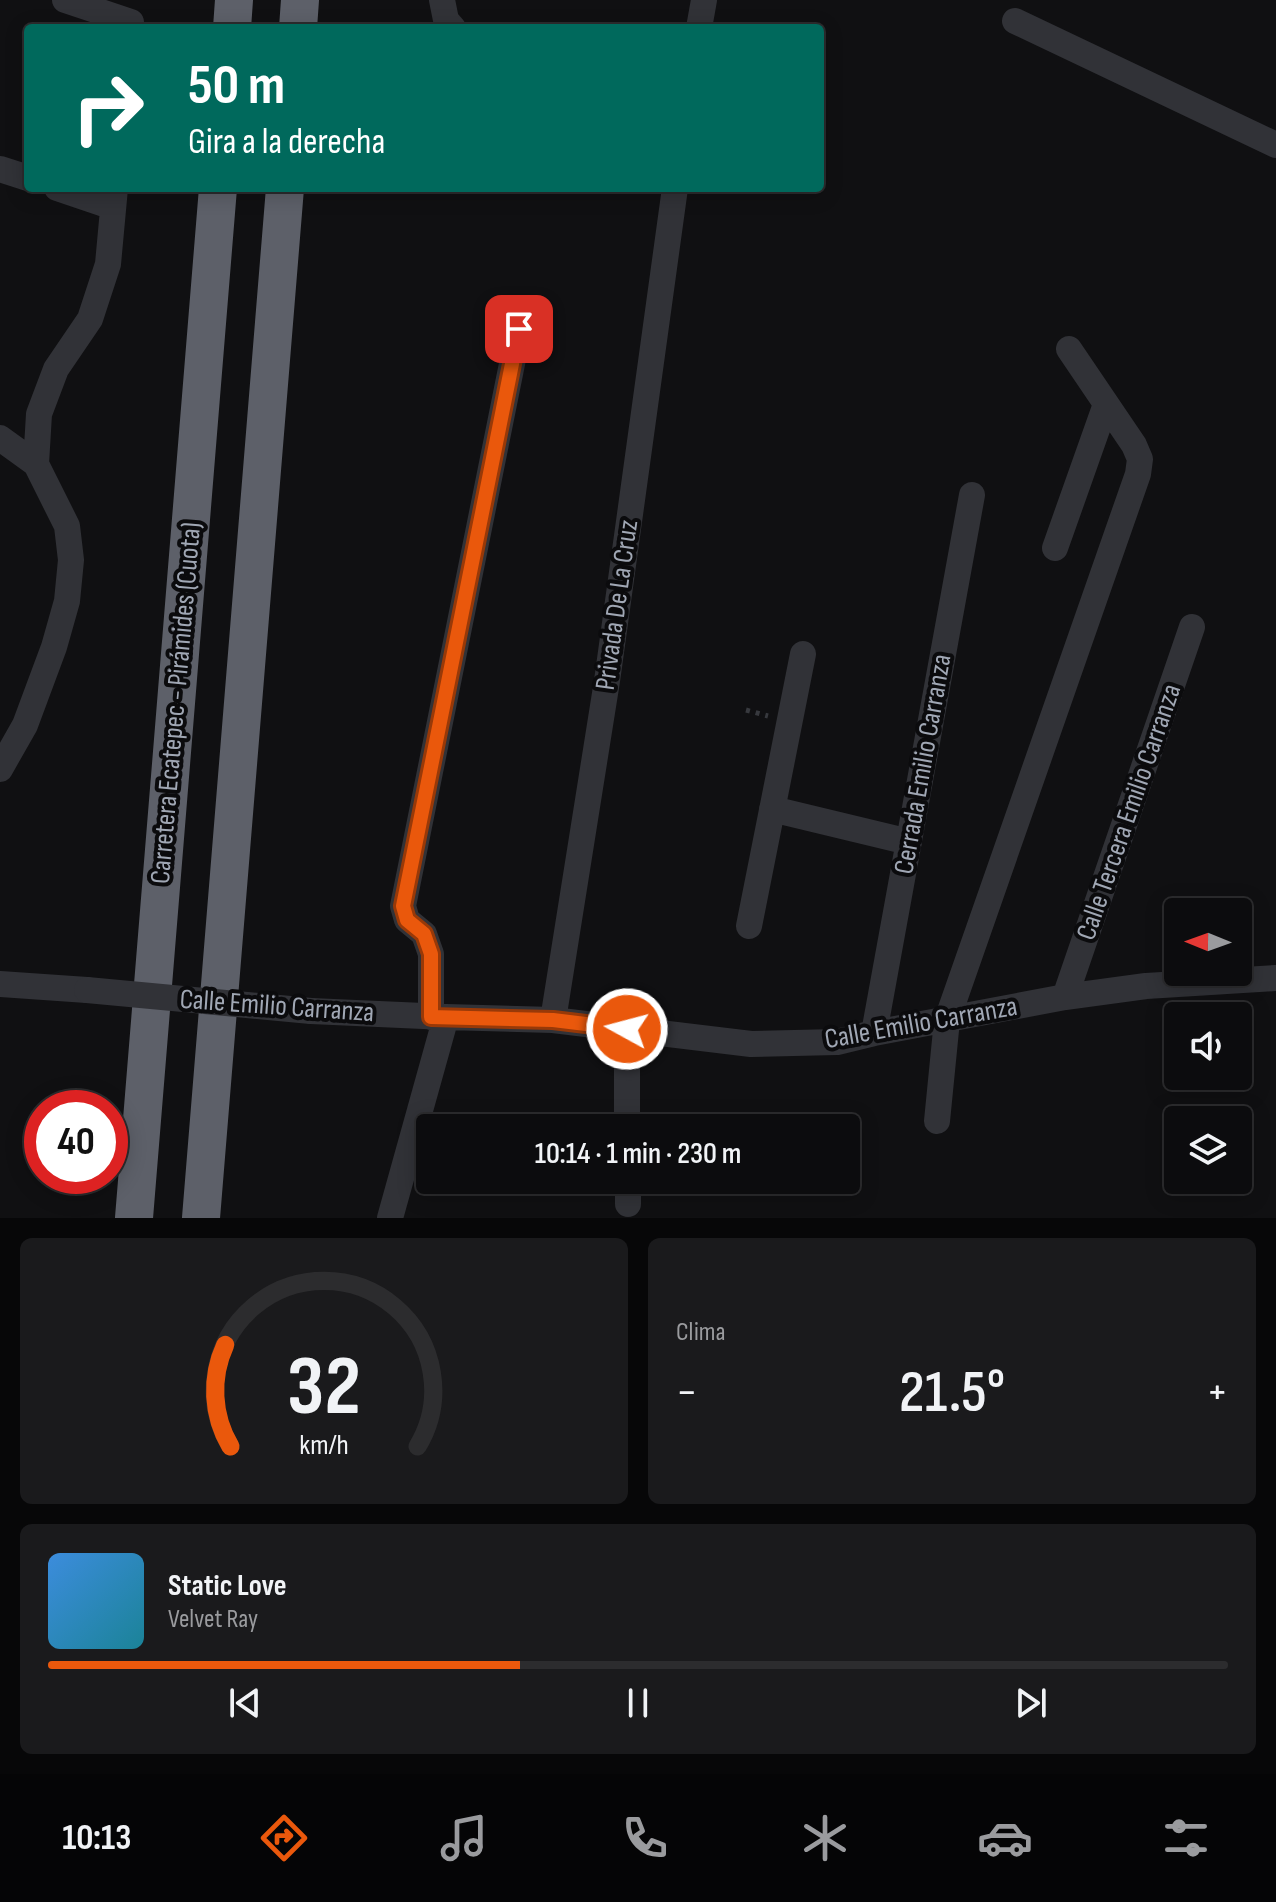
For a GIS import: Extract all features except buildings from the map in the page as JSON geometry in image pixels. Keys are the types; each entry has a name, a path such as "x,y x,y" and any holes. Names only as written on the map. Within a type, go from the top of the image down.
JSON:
{"highway":[{"path":"232,24 234,0"},
{"path":"298,24 300,0"},
{"name":"Carretera Ecatepec - Pirámides (Cuota)","path":"134,1218 218,192"},
{"path":"201,1218 285,192"}],"street":[{"path":"65,0 132,17"},
{"path":"442,0 450,24"},
{"path":"700,24 704,0"},
{"path":"1015,21 1276,145"},
{"path":"0,169 24,177"},
{"path":"36,464 39,414 56,369 90,319 108,264 114,197 82,192"},
{"name":"Privada De La Cruz","path":"553,1020 607,681 674,192"},
{"path":"390,1218 438,1017 431,954 424,934 407,920 403,906 519,329"},
{"path":"937,1121 947,1020 1138,474 1140,459 1134,445 1069,349"},
{"path":"1055,548 1106,404"},
{"path":"0,438 36,464 67,526 71,560 67,601 54,647 25,725 0,769"},
{"name":"Cerrada Emilio Carranza","path":"874,1033 972,495"},
{"name":"Calle Tercera Emilio Carranza","path":"1065,997 1192,627"},
{"path":"749,926 803,654"},
{"path":"772,809 909,842"},
{"name":"Calle Emilio Carranza","path":"0,984 311,1011 553,1020 751,1044 837,1042 1065,997 1146,986 1276,978"},
{"path":"627,1029 627,1114"}],"route":[{"path":"519,329 403,906 407,920 424,934 431,954 431,1017 553,1020 627,1029"}]}
